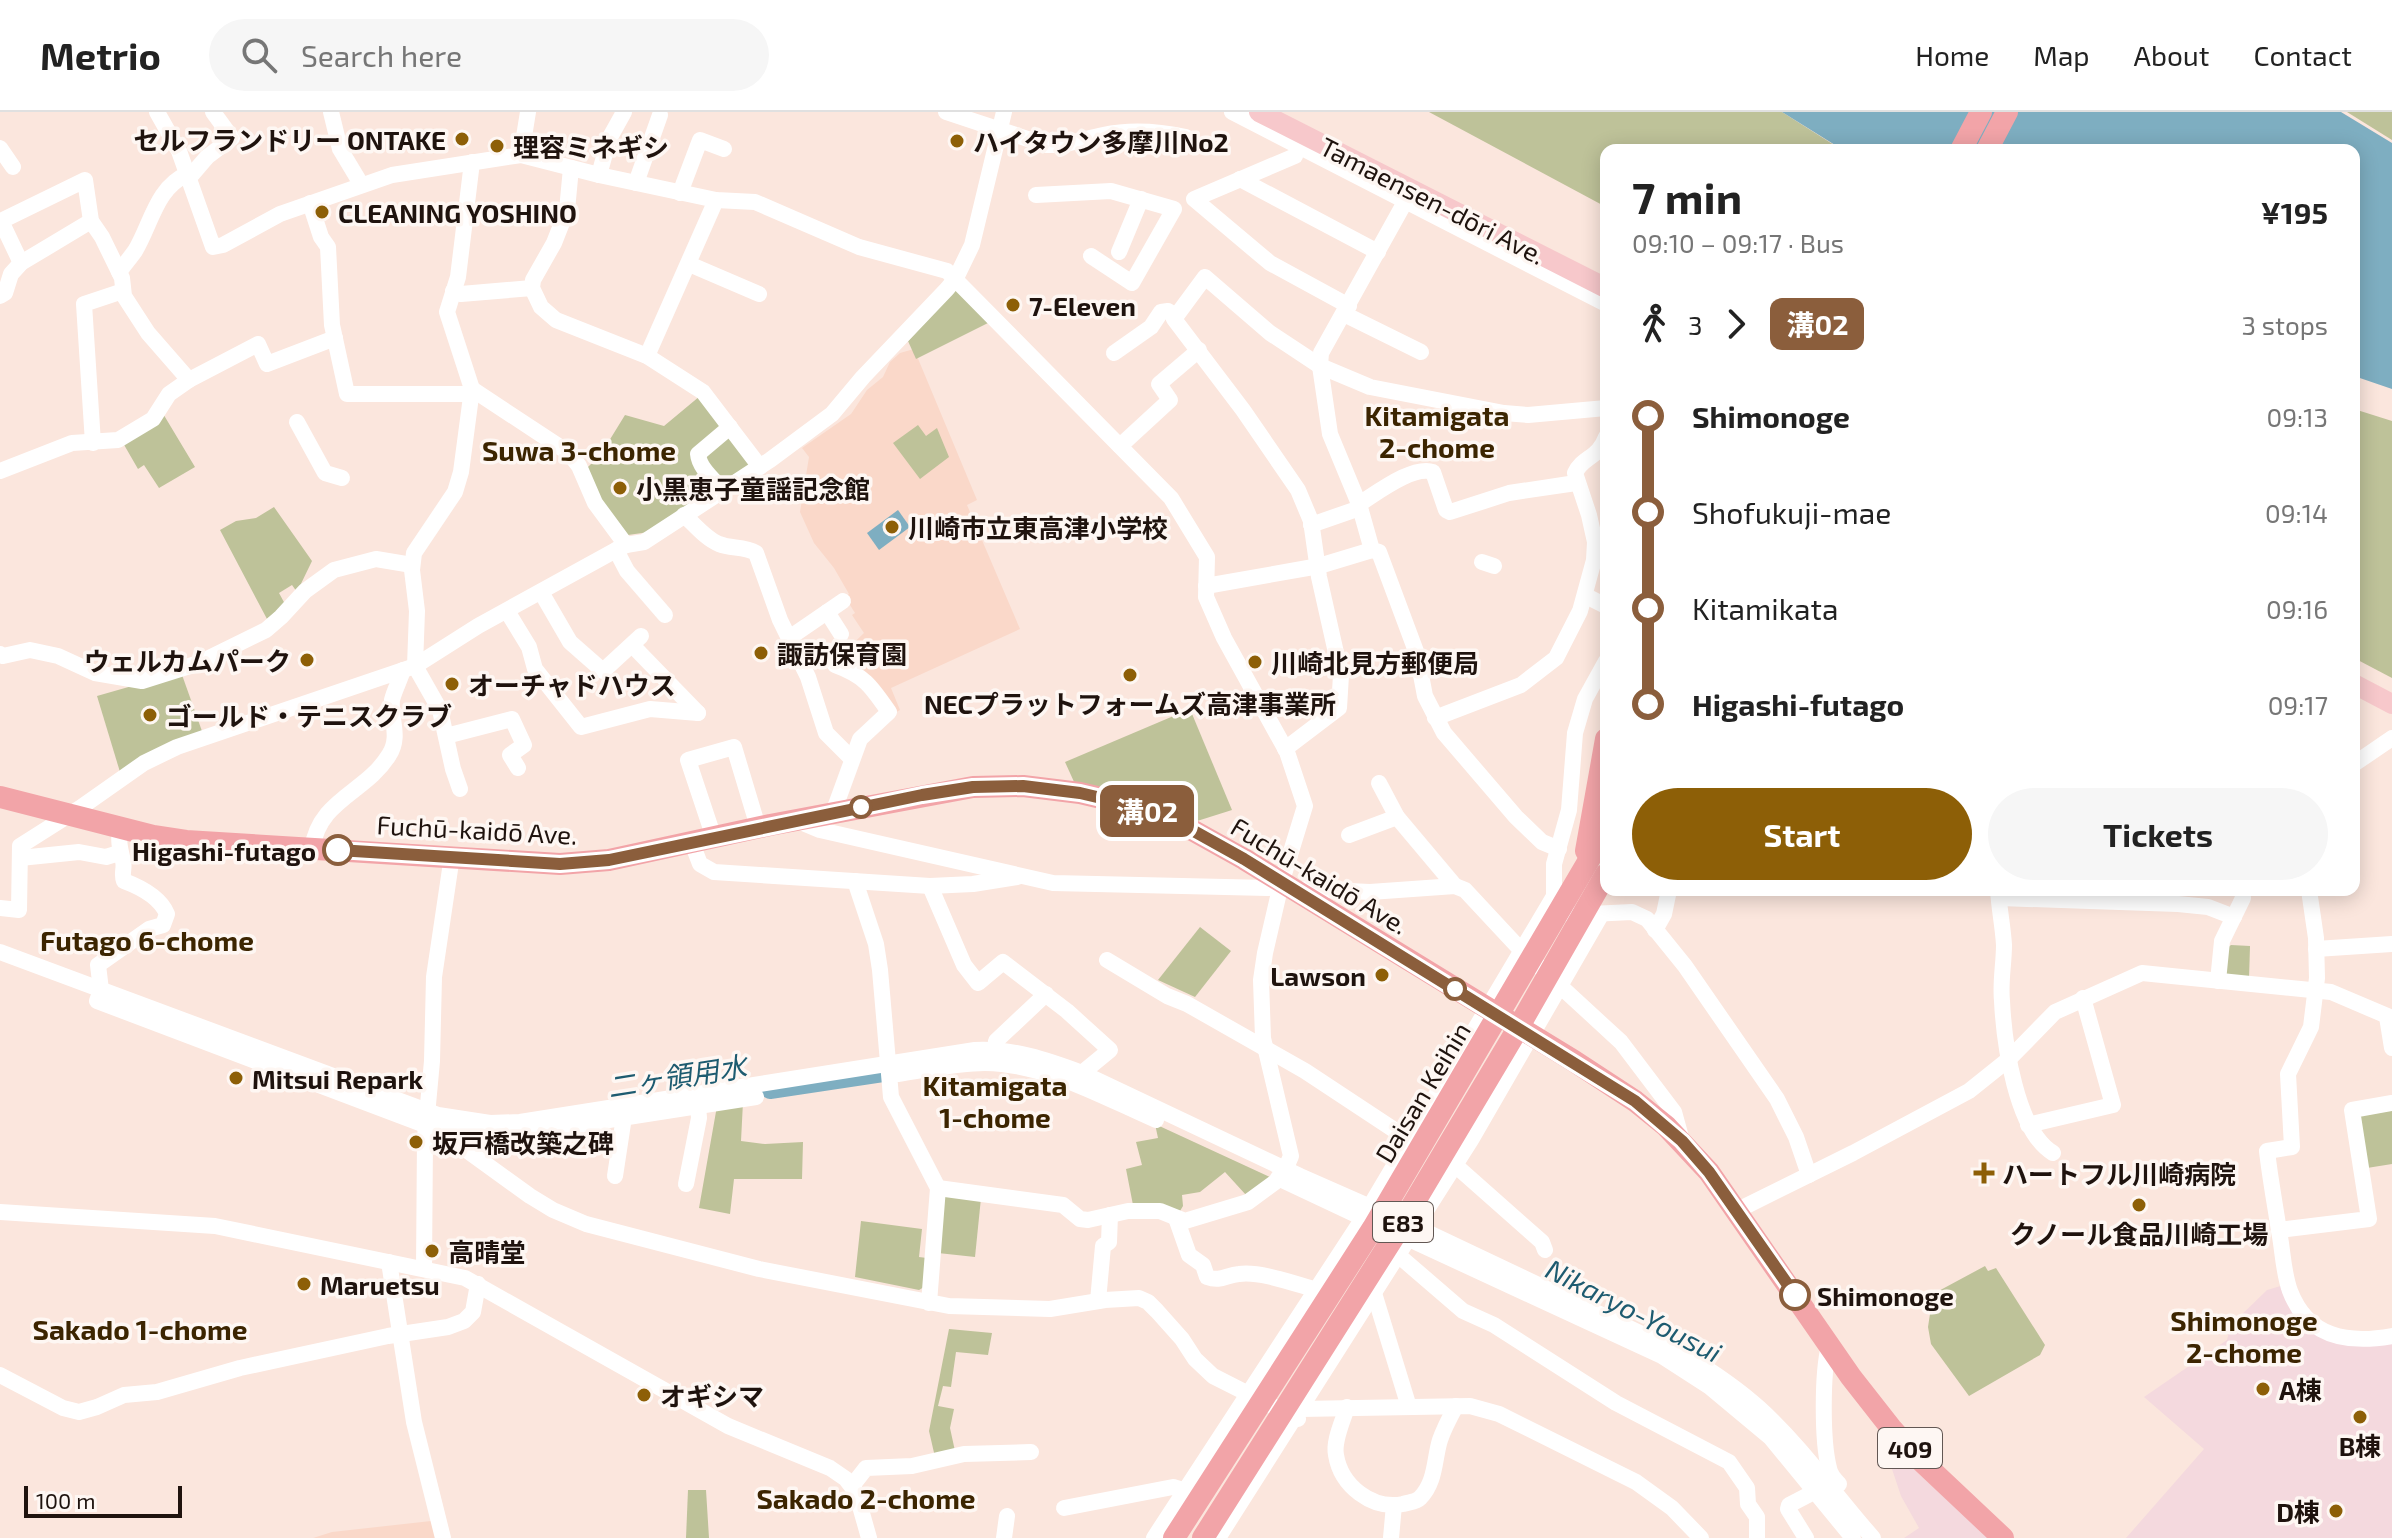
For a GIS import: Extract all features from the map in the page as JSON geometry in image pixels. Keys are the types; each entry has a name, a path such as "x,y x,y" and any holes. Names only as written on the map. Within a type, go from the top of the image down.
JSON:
{"highway":[{"path":"1964,144 1981,112"},
{"path":"1990,144 2007,112"},
{"path":"1582,868 1600,779"},
{"name":"Fuchū-kaidō Ave.","path":"0,797 68,816 186,841 560,864 609,860 758,827 973,787 1023,786 1080,793 1135,806 1183,825 1244,859 1635,1101 1682,1141 1738,1210 1829,1346 1891,1428 1917,1457 2003,1538"},
{"name":"Daisan Keihin","path":"1201,1538 1401,1225 1514,1035 1574,898 1582,868 1600,840"},
{"name":"Daisan Keihin","path":"1174,1538 1373,1228 1574,898 1600,878"}],"main road":[{"name":"Tamaensen-dōri Ave.","path":"1259,112 1600,285"},
{"path":"2360,687 2392,704"}],"street":[{"path":"157,112 179,151 213,247 223,245 280,214 361,184 392,175 521,155 680,193 716,200 755,202 859,247 947,271 1171,498 1207,557 1206,597 1224,638 1285,749 1305,806 1290,889 1265,953 1261,980 1265,1049 1291,1156 1283,1174 1248,1202 1185,1221 1160,1211 1128,1211 1080,1219 1063,1205 938,1188"},
{"path":"119,272 135,251 166,190 176,179 189,176 232,138 213,112"},
{"path":"331,112 340,149 361,184"},
{"path":"521,155 528,112"},
{"path":"599,175 609,139 624,112"},
{"path":"946,112 1046,145 1062,146 1104,134 1154,130 1186,137"},
{"path":"0,908 19,910 20,846 159,754 409,668 621,547 644,542 760,467 841,406 863,377 956,278 972,245 1004,112"},
{"path":"1232,112 1600,301"},
{"path":"636,183 660,115"},
{"path":"680,193 700,140 724,149"},
{"path":"0,148 13,167"},
{"path":"1295,156 1194,199 1270,263 1421,352"},
{"path":"312,849 313,837 324,815 389,756 396,734 392,700 409,668 417,611 412,565 414,553 459,484 471,391 448,319 447,306 458,277 472,162"},
{"path":"571,168 567,210 554,243 533,280 532,288 541,307 556,320 647,356 703,392 760,467"},
{"path":"1240,179 1378,252"},
{"path":"21,263 1,221 85,180 91,221 119,272 133,313 189,380"},
{"path":"1036,195 1111,191 1174,209 1132,283 1091,256"},
{"path":"1119,252 1141,199"},
{"path":"647,356 716,200"},
{"path":"1372,550 1359,506 1330,434 1320,366 1321,353 1405,202"},
{"path":"310,203 321,237 328,247 331,311 347,394 471,391 569,453 579,466 595,503 621,547 627,571 665,615"},
{"path":"0,296 5,293 11,274 21,263 91,221"},
{"path":"689,264 759,294"},
{"path":"1285,749 1339,708 1341,675 1311,525 1298,490 1174,319 1207,277 1270,333 1320,366 1370,387 1504,413 1528,415 1600,409"},
{"path":"453,291 461,294 532,288"},
{"path":"93,443 84,304 123,291"},
{"path":"1114,353 1151,327 1161,312 1168,311 1176,316"},
{"path":"0,471 72,443 118,440 153,419 169,394 189,380 258,344 267,364 335,338"},
{"path":"1120,446 1170,400 1159,384 1199,350"},
{"path":"297,422 325,473 342,478"},
{"path":"723,490 697,459 698,454 730,427"},
{"path":"1435,718 1508,691 1556,658 1586,596 1595,542 1575,473 1577,467 1600,451"},
{"path":"1311,525 1359,506 1414,471 1426,469 1433,472 1446,510 1450,512 1509,493 1576,483"},
{"path":"684,515 721,545 756,553 780,620 808,677 826,733 851,758"},
{"path":"1206,586 1319,566 1372,550 1379,552 1417,654 1423,689 1444,733 1516,817 1542,842 1559,849"},
{"path":"0,654 30,650 58,656 95,673 142,681 199,663 266,630 305,591 334,570 376,559 412,565"},
{"path":"507,611 529,647 535,669 581,727 650,709 698,713 636,641 603,671 570,642 541,592"},
{"path":"1586,596 1600,603"},
{"path":"789,638 843,601"},
{"path":"827,612 841,634"},
{"path":"833,813 860,739 889,712 865,680 835,665"},
{"path":"409,668 440,710 460,789"},
{"path":"1218,1538 1455,1165 1561,985 1574,898 1554,864 1572,788 1575,733 1585,699 1600,672"},
{"path":"446,736 512,719 524,745 510,755 518,768"},
{"path":"2360,760 2392,738"},
{"path":"758,827 734,747 688,760 703,841 700,864 714,872 930,886 973,884 1020,876"},
{"path":"1379,783 1397,817 1455,886"},
{"path":"1349,835 1397,817"},
{"path":"796,820 820,830 1053,883 1370,892 1455,886 1465,890 1521,950 1628,1051 1674,1112 1682,1141"},
{"path":"99,996 98,965 149,929 163,925 167,914 163,905 137,886 124,881 124,864 119,853 120,828"},
{"path":"0,852 19,855 79,852 106,857 119,853"},
{"path":"424,1269 425,1122 432,1061 436,956 452,856"},
{"path":"855,881 878,957 891,1097 938,1188 929,1303"},
{"path":"930,886 964,965 978,983 1003,962 1046,994 1110,1050 1082,1073"},
{"path":"1655,930 1664,914 1668,896"},
{"path":"1998,896 2004,946 2001,998 2009,1059 2028,1125 2041,1146 2053,1153"},
{"path":"2034,896 2208,907 2234,917"},
{"path":"2218,981 2222,941 2243,896"},
{"path":"2310,896 2316,949 2316,991 2311,1027 2288,1074 2292,1147 2267,1151 2290,1290 2298,1309 2308,1320 2337,1338 2358,1341 2392,1336"},
{"path":"1201,1538 1224,1484 1379,1214 1411,1141 1571,922 1569,910 1574,898"},
{"path":"1570,915 1574,898"},
{"path":"1574,898 1632,912 1647,919 1685,966 1777,1099 1796,1137 1809,1175"},
{"path":"1154,1538 1317,1290 1458,1118 1501,1017 1521,950 1574,898"},
{"path":"1539,966 1555,927 1574,898"},
{"path":"2316,949 2392,944"},
{"path":"0,952 99,996 467,1141 530,1196 586,1224 713,1259 929,1303 978,1308 1050,1309 1139,1298 1148,1302 1213,1376 1299,1414 1347,1407 1456,1406 1470,1406 1499,1414 1628,1477 1672,1508 1701,1538"},
{"path":"1107,960 1305,1071 1411,1141"},
{"path":"1738,1210 1969,1091 2009,1059 2055,1012 2149,972 2331,992 2390,1018 2392,1048"},
{"path":"994,1056 996,1041 1046,994"},
{"path":"2028,1125 2113,1105 2083,998"},
{"path":"425,1122 459,1119 490,1123 520,1122 688,1094 994,1056 1047,1060 1082,1073 1283,1174"},
{"path":"994,1056 1056,1076 1379,1214 1676,1364 1710,1387 1770,1437 1801,1472 1822,1484 1884,1538"},
{"path":"467,1141 756,1097"},
{"path":"2279,1230 2369,1219 2352,1110 2392,1103"},
{"path":"686,1184 699,1118 698,1106"},
{"path":"615,1176 624,1117"},
{"path":"1455,1165 1542,1242 1545,1250"},
{"path":"0,1212 215,1226 465,1278 728,1426 821,1464 849,1483 860,1501 869,1538"},
{"path":"1098,1301 1103,1246 1109,1242 1110,1215"},
{"path":"1176,1218 1189,1255 1203,1265 1207,1277 1218,1281 1239,1274 1278,1279 1317,1290"},
{"path":"1412,1233 1719,1375 1758,1408 1822,1484 1873,1538"},
{"path":"1398,1255 1463,1311 1494,1325 1616,1403 1729,1462 1747,1488 1748,1504 1757,1517 1757,1538"},
{"path":"389,1262 414,1422 443,1538"},
{"path":"0,1375 63,1408 79,1412 124,1395 157,1392 240,1368 448,1327 464,1321 473,1312 478,1284"},
{"path":"1374,1293 1409,1407"},
{"path":"1829,1346 1825,1362 1826,1443 1822,1484 1853,1538"},
{"path":"1347,1407 1335,1453 1340,1466 1349,1484 1363,1497 1394,1505 1418,1501 1424,1493 1432,1478 1439,1442 1456,1406"},
{"path":"849,1483 866,1468 912,1466 964,1454 1031,1452"},
{"path":"1201,1469 1244,1497"},
{"path":"1183,1538 1224,1484"},
{"path":"1806,1538 1788,1509 1789,1505 1822,1484"},
{"path":"1064,1508 1173,1487 1186,1491"},
{"path":"1391,1538 1394,1505"},
{"path":"1004,1538 1007,1516"}],"shaded area":[{"name":"川崎市立東高津小学校","path":"914,349 977,500 967,505 1020,629 891,688 900,710 893,714 835,661 864,633 845,597 849,594 814,543 800,512 809,457 802,448 851,414 867,390 883,377 890,362 900,353"},
{"path":"2284,1285 2319,1333 2392,1340 2392,1538 2126,1538 2204,1449 2144,1397 2227,1340 2231,1325 2267,1290"},
{"path":"1894,1451 1988,1538 1904,1538 1919,1528 1901,1496 1887,1454"},
{"path":"431,1521 439,1538 313,1538 332,1532"}],"green space":[{"path":"1429,112 1782,112 1833,144 1600,144 1600,204"},
{"path":"2347,112 2392,112 2392,140"},
{"path":"958,287 992,321 916,359 908,341"},
{"path":"700,396 751,466 649,532 628,535 598,498 585,470 601,454 625,415 664,426"},
{"path":"2360,411 2392,421 2392,678 2360,661"},
{"path":"162,412 195,467 159,488 144,465 138,469 123,443"},
{"path":"918,425 926,436 937,428 949,457 920,479 893,443"},
{"path":"274,507 312,561 297,592 292,585 279,593 285,604 267,619 220,530 236,521 256,518"},
{"name":"ゴールド・テニスクラブ","path":"181,672 203,734 120,772 97,696"},
{"path":"1190,709 1232,810 1194,822 1075,784 1065,762"},
{"path":"1200,927 1231,951 1195,997 1158,980"},
{"path":"2231,945 2250,946 2249,978 2227,976 2224,970 2226,949"},
{"path":"743,1102 741,1141 765,1144 803,1142 802,1179 734,1179 730,1214 699,1208 717,1106"},
{"path":"2392,1106 2392,1164 2367,1168 2357,1118 2362,1111"},
{"path":"1155,1124 1272,1178 1246,1195 1225,1172 1200,1192 1182,1195 1180,1211 1133,1205 1126,1169 1142,1165 1136,1142 1158,1138"},
{"path":"942,1192 981,1198 975,1257 938,1253"},
{"path":"861,1221 922,1229 919,1257 927,1258 924,1287 919,1290 855,1277"},
{"path":"1985,1266 1988,1271 1996,1268 2045,1345 2040,1355 1969,1396 1931,1344 1928,1327 1933,1294"},
{"path":"949,1329 992,1333 988,1355 956,1352 951,1387 943,1386 938,1406 954,1409 950,1428 955,1451 935,1457 929,1431"},
{"path":"688,1490 706,1490 709,1538 686,1538"}],"water":[{"path":"1782,112 2341,112 2392,143 2392,389 2360,378 2360,144 1833,144"},
{"path":"898,510 910,527 879,550 867,533"}],"waterway":[{"name":"二ヶ領用水","path":"770,1090 903,1070"}],"bus line":[{"name":"溝02","path":"338,850 560,864 609,860 770,825 973,787 1050,789 1135,806 1183,825 1244,859 1635,1101 1682,1141 1709,1172 1795,1295"}],"place":[{"name":"セルフランドリー ONTAKE","path":"462,139"},
{"name":"ハイタウン多摩川No2","path":"957,141"},
{"name":"理容ミネギシ","path":"497,146"},
{"name":"CLEANING YOSHINO","path":"322,212"},
{"name":"7-Eleven","path":"1013,305"},
{"name":"小黒恵子童謡記念館","path":"620,488"},
{"name":"川崎市立東高津小学校","path":"892,527"},
{"name":"諏訪保育園","path":"761,653"},
{"name":"ウェルカムパーク","path":"307,660"},
{"name":"川崎北見方郵便局","path":"1255,662"},
{"name":"NECプラットフォームズ高津事業所","path":"1130,675"},
{"name":"オーチャドハウス","path":"452,684"},
{"name":"ゴールド・テニスクラブ","path":"150,715"},
{"name":"Higashi-futago","path":"338,850"},
{"name":"Lawson","path":"1382,975"},
{"name":"Mitsui Repark","path":"236,1078"},
{"name":"坂戸橋改築之碑","path":"416,1142"},
{"name":"ハートフル川崎病院","path":"1984,1173"},
{"name":"クノール食品川崎工場","path":"2139,1205"},
{"name":"高晴堂","path":"432,1251"},
{"name":"Maruetsu","path":"304,1284"},
{"name":"Shimonoge","path":"1795,1295"},
{"name":"A棟","path":"2263,1389"},
{"name":"オギシマ","path":"644,1395"},
{"name":"B棟","path":"2360,1417"},
{"name":"D棟","path":"2336,1511"}],"district":[{"name":"Kitamigata 2-chome","path":"1437,431"},
{"name":"Suwa 3-chome","path":"579,450"},
{"name":"Futago 6-chome","path":"147,940"},
{"name":"Kitamigata 1-chome","path":"995,1101"},
{"name":"Sakado 1-chome","path":"140,1329"},
{"name":"Shimonoge 2-chome","path":"2244,1336"},
{"name":"Sakado 2-chome","path":"866,1498"}],"water label":[{"name":"Nikaryo-Yousui","path":"1634,1310"}]}
